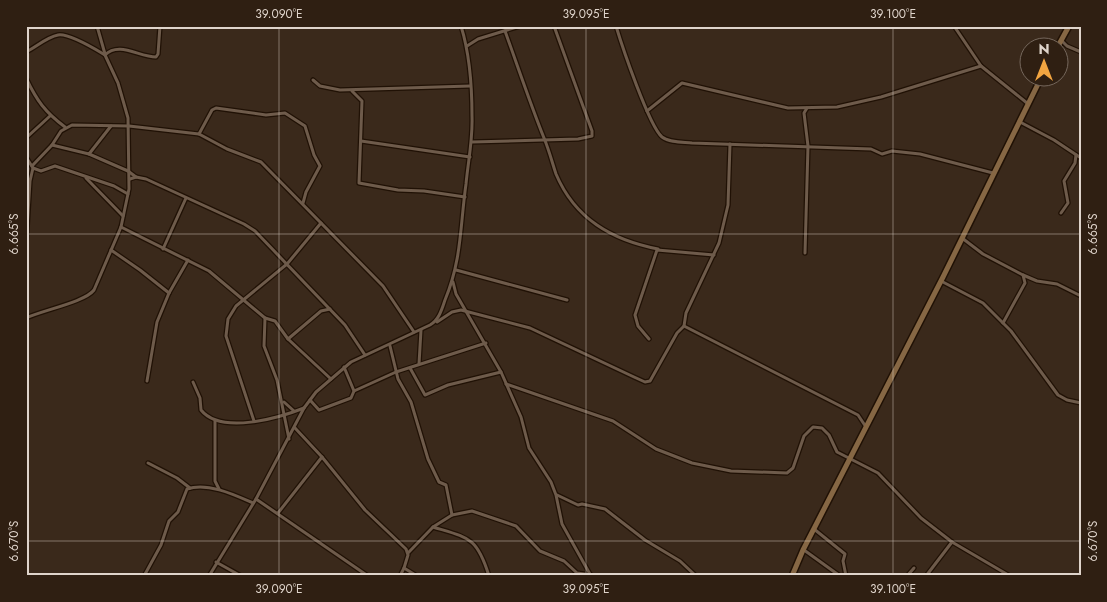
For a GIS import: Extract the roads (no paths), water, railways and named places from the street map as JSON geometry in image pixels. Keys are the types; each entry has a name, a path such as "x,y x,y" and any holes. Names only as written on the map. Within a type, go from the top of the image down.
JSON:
{"street":[{"path":"26,318 91,294 124,217 130,179 128,171 129,126 125,106 105,55 97,26"},
{"path":"105,55 110,50 119,48 156,57 158,54 160,26"},
{"path":"434,323 456,270 461,245 472,142 467,47 461,26"},
{"path":"467,47 472,41 520,26"},
{"path":"472,142 590,138 592,134 554,26"},
{"path":"616,26 647,111 664,138 675,142 873,150 882,154 892,151 910,153 993,173"},
{"path":"954,26 981,66 1027,103"},
{"path":"1062,38 1068,26"},
{"path":"505,31 557,175 575,207 588,220 626,241 658,249 714,255"},
{"path":"26,52 59,35 78,41 105,55"},
{"path":"464,38 472,41"},
{"path":"647,111 679,84 686,83 770,104 807,108 852,105 981,66"},
{"path":"26,78 34,96 50,116 65,127 83,125 129,126 200,134 227,149 261,162 383,286 414,332"},
{"path":"313,80 323,87 352,91 470,86"},
{"path":"792,576 803,550 941,281 1035,88"},
{"path":"352,91 362,100 358,180 361,184 465,197"},
{"path":"200,134 213,108 266,115 285,112 299,121 309,132 314,155 320,166 306,192 303,203"},
{"path":"805,253 808,146 804,113 807,108"},
{"path":"26,138 50,116"},
{"path":"1019,122 1081,158"},
{"path":"89,154 110,126"},
{"path":"26,245 32,167 65,127"},
{"path":"361,141 470,156"},
{"path":"209,576 254,503 310,400 344,367 365,355 390,346 456,310 467,311 540,332 573,350 645,382 654,376 677,333 684,326 686,313 714,255 728,205 730,144"},
{"path":"52,145 89,154 128,171 136,177 146,179 244,224 331,309 345,325 365,355"},
{"path":"1061,213 1068,203 1064,181 1075,163 1076,154"},
{"path":"26,157 32,167 41,171 55,166 114,186 128,194"},
{"path":"130,179 136,177"},
{"path":"86,178 124,217"},
{"path":"163,249 186,198"},
{"path":"254,421 226,336 228,319 242,300 287,264 320,226 321,222"},
{"path":"121,227 218,277 242,300 265,318 275,321 288,339 332,379"},
{"path":"962,238 983,254 1023,275 1037,281 1057,284 1081,296"},
{"path":"648,339 638,326 635,315 658,249"},
{"path":"110,250 140,270 169,294"},
{"path":"146,381 157,322 169,294 188,260"},
{"path":"456,270 567,300"},
{"path":"1004,323 1025,283 1023,275"},
{"path":"941,281 977,298 1004,323 1058,395 1067,400 1081,403"},
{"path":"452,282 456,294 501,372 521,417 529,448 551,482 556,495 562,524 591,576"},
{"path":"288,339 321,312 331,309"},
{"path":"265,318 264,346 286,415 289,440"},
{"path":"684,326 861,417 871,418"},
{"path":"419,364 421,330"},
{"path":"310,400 318,410 351,398 354,391 396,372 486,343"},
{"path":"390,346 396,372 411,402 432,467 439,482 446,484 452,516"},
{"path":"344,367 354,391"},
{"path":"410,368 425,395 448,385 501,372"},
{"path":"193,382 200,398 201,410 215,421 234,423 254,421 286,415 304,408"},
{"path":"506,384 613,421 656,449 712,468 787,473 793,468 804,436 813,427 822,428 829,435 837,452 878,473 921,518 952,542 1010,576"},
{"path":"282,401 294,411"},
{"path":"861,417 866,428"},
{"path":"215,421 215,481 220,490"},
{"path":"295,428 322,457 365,510 408,553"},
{"path":"278,513 322,457"},
{"path":"148,463 177,478 190,488 201,487 220,490 254,503"},
{"path":"144,576 161,545 169,521 178,512 182,497 190,488"},
{"path":"556,495 578,505 582,504 605,509 656,547 680,561 696,576"},
{"path":"256,499 278,513 308,537 368,576"},
{"path":"400,576 408,553 433,527 452,516 472,510 516,526 540,552 564,561 577,573 591,576"},
{"path":"433,527 472,541 481,555 489,576"},
{"path":"814,530 845,554 843,562 846,576"},
{"path":"926,576 952,542"},
{"path":"803,550 840,576"},
{"path":"216,562 241,576"},
{"path":"404,568 417,576"},
{"path":"907,576 914,568"}]}
